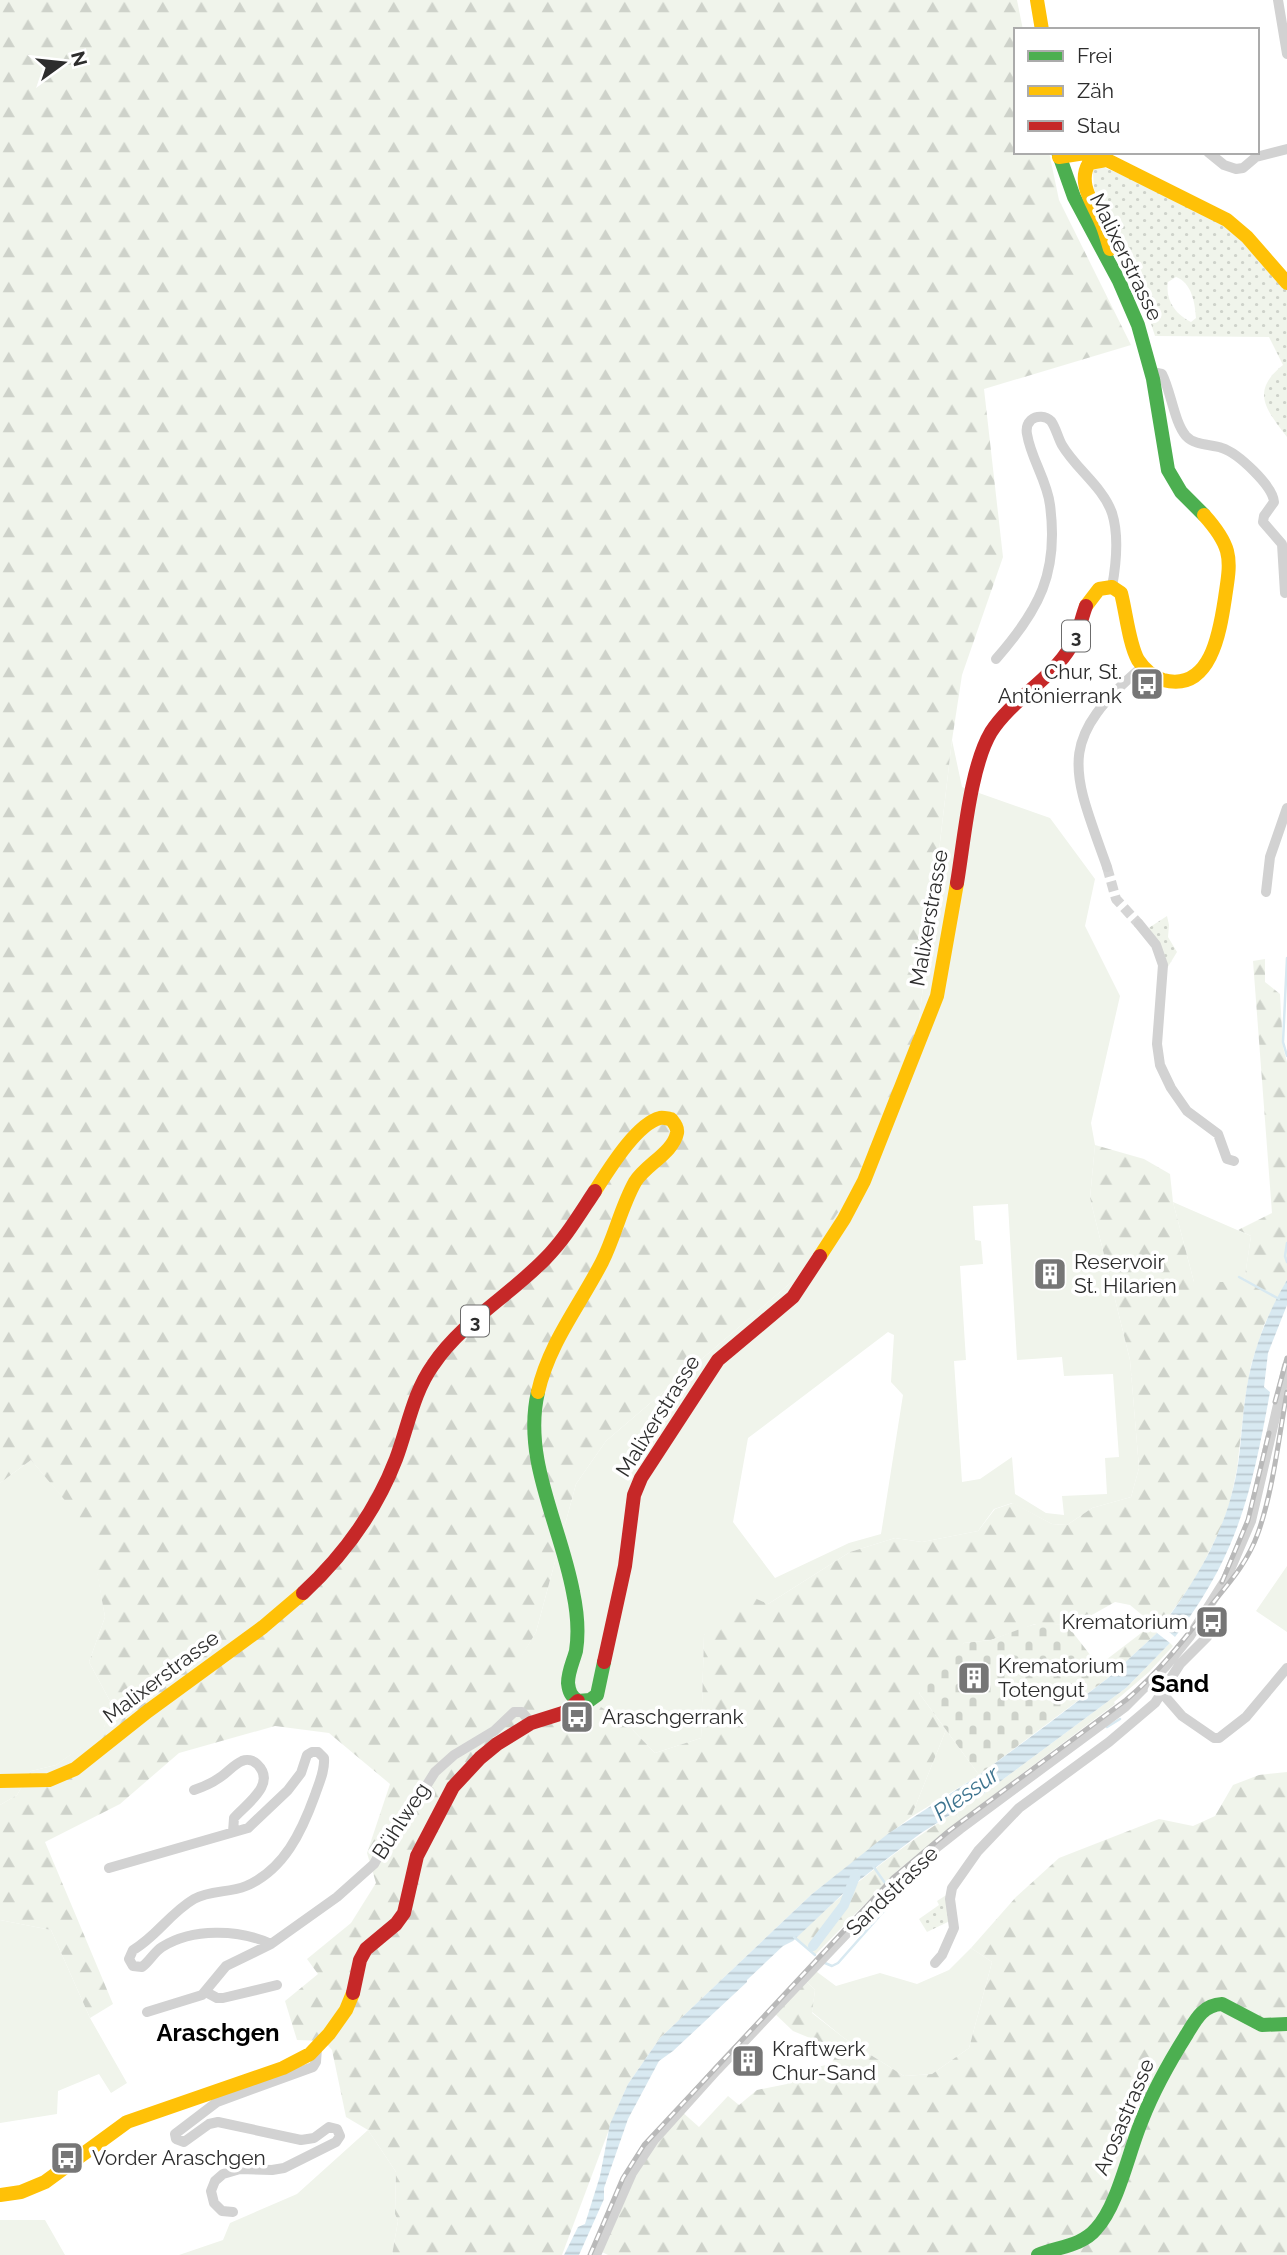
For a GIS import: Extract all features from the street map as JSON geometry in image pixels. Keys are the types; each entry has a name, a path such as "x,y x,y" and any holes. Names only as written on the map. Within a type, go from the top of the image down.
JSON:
{"main road":[{"path":"1037,0 1042,28"},
{"name":"Malixerstrasse","path":"1093,154 1227,220 1247,237 1287,282"},
{"name":"Malixerstrasse","path":"1059,155 1077,204 1117,275 1138,324 1152,372 1167,470 1181,493 1221,537 1227,552 1229,565 1215,648 1206,666 1191,677 1174,681 1156,678 1142,667"},
{"path":"1106,160 1095,160 1088,164 1084,179 1103,227 1117,275"},
{"name":"Malixerstrasse","path":"0,1781 44,1781 75,1769 148,1710 228,1653 325,1573 344,1551 380,1494 394,1465 416,1396 441,1354 550,1256 607,1173 644,1127 655,1118 667,1117 677,1128 675,1140 647,1167 634,1186 604,1258 549,1356 536,1395 532,1431 534,1454 566,1559 576,1607 576,1645 568,1687 578,1701 590,1700 599,1689 627,1556 634,1495 641,1478 718,1360 781,1309 799,1290 849,1211 868,1170 937,996 975,777 983,747 999,721 1069,649 1092,594 1102,587 1112,587"},
{"path":"1112,587 1123,597 1133,648 1142,667"},
{"path":"0,2195 21,2192 45,2182 127,2122 293,2064 317,2048 351,2001 360,1960 366,1949 396,1924 404,1913 417,1856 448,1794 488,1752 531,1723 566,1712 578,1701"},
{"name":"Arosastrasse","path":"1038,2255 1083,2242 1095,2233 1159,2082 1181,2043 1205,2009 1214,2004 1223,2004 1260,2025 1272,2027 1287,2024"}],"street":[{"path":"1278,0 1287,54"},
{"path":"1210,154 1224,165 1236,169 1256,157 1287,149"},
{"path":"1152,372 1162,374 1187,437 1197,443 1235,453 1272,492 1274,502 1263,522 1282,544 1285,593"},
{"path":"996,659 1034,611 1049,566 1050,504 1044,479 1026,432 1030,421 1036,418 1043,417 1051,421 1070,457 1110,509 1115,533 1112,587"},
{"path":"1107,867 1079,786 1078,753 1084,733 1094,715 1142,667"},
{"path":"1266,892 1270,857 1287,808"},
{"path":"1139,925 1156,945 1163,965 1164,980 1157,1044 1160,1065 1183,1106 1192,1116 1218,1134 1227,1159 1234,1161"},
{"name":"Sandstrasse","path":"596,2255 627,2183 654,2140 867,1912 918,1863 960,1829 1125,1707 1175,1656 1202,1620 1226,1579 1251,1521 1287,1366"},
{"path":"935,1963 954,1928 950,1896 953,1885 984,1844 1019,1808 1109,1742 1151,1707 1180,1664 1208,1636 1208,1627 1202,1620"},
{"path":"1162,1693 1185,1718 1214,1738 1219,1738 1249,1714 1287,1668"},
{"name":"Bühlweg","path":"206,1992 226,1966 271,1944 337,1897 369,1870 393,1829 413,1807 431,1776 449,1759 494,1731 514,1712 522,1712 531,1723"},
{"path":"109,1868 251,1826 285,1794 301,1773 309,1753 318,1752 323,1756 324,1769 310,1808 294,1842 284,1856 247,1886 202,1895 191,1901 166,1920 146,1943 131,1952 130,1961 135,1967 142,1967 163,1947 194,1935 229,1933 271,1944"},
{"path":"194,1790 218,1779 242,1761 250,1760 257,1764 264,1776 262,1787 234,1818 233,1832"},
{"path":"147,2012 206,1992 223,1998 277,1985"},
{"path":"233,2212 222,2211 212,2200 211,2191 217,2178 234,2170 276,2170 293,2165 336,2142 340,2136 337,2129 329,2127 314,2138 301,2140 218,2122 184,2141 176,2139 175,2134 217,2102 313,2067 317,2048"}],"green space":[{"path":"0,0 1017,0 1023,28 1014,28 1014,154 1049,154 1059,200 1131,345 984,389 1003,557 962,675 919,1021 885,1118 846,1200 794,1280 606,1441 576,1484 536,1632 509,1678 536,1699 543,1719 590,1700 626,1723 655,1753 701,1738 704,1635 750,1596 768,1604 850,1552 895,1538 922,1542 978,1531 995,1509 1013,1503 1052,1524 1067,1525 1092,1508 1131,1497 1139,1468 1130,1360 1090,1198 1095,1145 1144,1159 1170,1174 1173,1202 1194,1282 1244,1282 1251,1236 1238,1230 1272,1213 1253,961 1265,959 1265,982 1280,994 1283,1047 1287,1062 1287,1280 1264,1325 1251,1365 1230,1502 1220,1530 1197,1576 1162,1626 1158,1623 1154,1629 1157,1633 1108,1678 1098,1666 1153,1624 1130,1605 1115,1602 1074,1625 1035,1624 991,1640 964,1643 919,1693 946,1730 911,1817 812,1894 660,2038 628,2084 562,2255 392,2255 398,2221 395,2214 396,2172 368,2130 346,2117 332,2050 324,2041 297,2040 285,2001 318,1974 307,1959 351,1923 376,1883 367,1853 390,1784 329,1733 275,1726 179,1753 120,1804 45,1842 113,2004 90,2018 51,1930 0,1920 0,1805 17,1795 31,1771 56,1765 103,1731 111,1703 89,1662 105,1617 89,1529 31,1460 0,1483"},
{"path":"1091,162 1221,216 1287,283 1287,437 1265,401 1267,383 1283,365 1269,337 1155,336 1139,287 1094,189 1093,172 1087,165","holes":["1176,277 1186,284 1193,300 1196,318 1191,322 1176,311 1168,295 1168,282"]},
{"path":"952,740 962,787 1050,818 1095,879 1085,926 1120,996 1091,1123 1095,1145 1090,1198 1130,1360 1139,1468 1131,1497 1092,1508 1067,1525 1052,1524 1012,1503 994,1509 978,1531 922,1542 895,1538 850,1552 768,1604 704,1635 701,1738 655,1753 626,1723 543,1719 508,1678 536,1632 576,1484 606,1441 794,1280 919,1021","holes":["1008,1204 1017,1360 1062,1357 1064,1376 1113,1374 1119,1457 1105,1458 1107,1494 1062,1496 1064,1515 1046,1513 1015,1494 1012,1457 980,1479 962,1482 954,1361 966,1360 960,1266 983,1264 981,1241 975,1240 973,1206","888,1332 894,1335 891,1382 903,1395 881,1534 849,1543 775,1578 733,1522 748,1438"]},
{"path":"1167,916 1168,937 1177,952 1166,970 1147,929"},
{"path":"1173,1202 1251,1236 1244,1283 1194,1282"},
{"path":"31,1460 90,1529 105,1617 89,1662 111,1703 103,1732 56,1765 31,1771 17,1795 0,1805 0,1483"},
{"path":"1287,1566 1287,1632 1256,1611"},
{"path":"1040,1623 1067,1625 1108,1678 979,1775 919,1693 936,1663 964,1643 991,1640"},
{"path":"1170,1643 1173,1646 1149,1672 1114,1702 1115,1704 960,1820 955,1812 1126,1688"},
{"path":"946,1730 979,1775 911,1817"},
{"path":"1287,1772 1287,2255 608,2255 598,2250 623,2192 680,2110 699,2127 728,2096 739,2105 757,2090 787,2084 798,2071 831,2064 839,2050 793,2031 772,2011 804,1979 815,1990 812,2013 844,2038 904,2076 932,2074 969,2048 992,1962 971,1948 1016,1897 1059,1858 1159,1819 1193,1826 1215,1816 1233,1785 1259,1775"},
{"path":"955,1812 960,1820 898,1870 815,1955 796,1938 872,1871"},
{"path":"951,1892 954,1919 927,1932 919,1919 939,1905 937,1901"},
{"path":"0,1920 51,1930 90,2018 127,2083 111,2093 99,2074 58,2091 57,2114 0,2123"},
{"path":"971,1948 992,1962 969,2048 932,2074 904,2076 844,2038 812,2012 815,1990 804,1979 813,1969 836,1986 880,1973 917,1984 949,1970"},
{"path":"368,2130 396,2172 395,2214 398,2221 392,2255 179,2255 223,2240 230,2223 297,2194"},
{"path":"0,2220 45,2220 65,2255 0,2255"}],"water":[{"path":"1287,1280 1287,1305 1268,1353 1264,1387 1270,1392 1249,1491 1228,1550 1214,1578 1175,1637 1162,1626 1196,1576 1229,1505 1255,1353 1265,1323"},
{"name":"Plessur","path":"1157,1633 1170,1643 1126,1688 982,1795 921,1833 848,1889 659,2061 628,2119 604,2188 604,2199 579,2255 564,2255 578,2227 585,2224 600,2176 610,2124 628,2084 660,2038 812,1894 889,1833 979,1775 1048,1724 1108,1678"}],"waterway":[{"path":"1287,958 1283,1042 1287,1056"},
{"path":"1287,1243 1287,1262"},
{"path":"1239,1277 1279,1299"},
{"path":"1107,1727 1120,1719"},
{"path":"873,1866 885,1883"},
{"path":"813,1946 844,1905 856,1874"},
{"path":"892,1902 890,1899 895,1894 893,1891"},
{"path":"825,1963 832,1966 838,1963 899,1894"},
{"path":"794,1937 815,1955"}],"tunnel":[{"path":"1107,867 1116,899 1139,924"}],"railway":[{"path":"1275,1402 1287,1358"},
{"path":"590,2255 623,2178 644,2145 893,1878 950,1830 1126,1700 1159,1668 1189,1633 1236,1573 1254,1544 1268,1499 1287,1392"},
{"path":"1222,1582 1248,1520 1269,1433"}],"traffic: fast":[{"path":"1059,154 1074,197 1119,281 1138,325 1153,379 1168,470 1181,492 1204,515"},
{"path":"538,1392 534,1417 539,1467 576,1607 577,1644 568,1683 571,1694 578,1701 590,1700 597,1695 604,1662"},
{"path":"1038,2255 1084,2239 1104,2219 1117,2192 1152,2097 1174,2054 1201,2014 1210,2007 1222,2004 1262,2025 1287,2024"}],"traffic: slow":[{"path":"1037,0 1042,28"},
{"path":"1059,157 1078,154"},
{"path":"1095,154 1227,220 1247,237 1287,283"},
{"path":"1106,160 1089,163 1085,185 1110,249"},
{"path":"1086,606 1099,589 1112,587 1121,593 1132,645 1143,666 1152,675 1163,680 1179,682 1192,677 1202,668 1216,642 1228,574 1225,546 1204,515"},
{"path":"820,1256 864,1181 937,996 957,883"},
{"path":"538,1392 550,1357 602,1262 635,1182 665,1153 674,1140 677,1129 671,1119 660,1118 651,1122 632,1138 595,1191"},
{"path":"0,1781 49,1780 75,1769 148,1711 263,1627 303,1593"},
{"path":"0,2195 21,2192 45,2182 127,2122 283,2068 310,2054 346,2010 353,1993"}],"traffic: jam":[{"path":"957,883 973,784 984,747 1000,720 1063,658 1076,637 1086,606"},
{"path":"303,1593 345,1548 379,1497 396,1459 416,1399 433,1365 472,1322 552,1251 595,1191"},
{"path":"604,1662 625,1566 634,1495 641,1478 718,1360 793,1297 820,1256"},
{"path":"353,1993 360,1960 366,1949 396,1924 404,1913 417,1856 453,1787 497,1744 531,1723 566,1712 578,1701"}],"place":[{"name":"Chur, St. Antönierrank","path":"1147,684"},
{"name":"Reservoir St. Hilarien","path":"1050,1274"},
{"name":"Krematorium","path":"1212,1622"},
{"name":"Krematorium Totengut","path":"974,1678"},
{"name":"Araschgerrank","path":"577,1717"},
{"name":"Kraftwerk Chur-Sand","path":"748,2061"},
{"name":"Vorder Araschgen","path":"67,2158"}],"district":[{"name":"Sand","path":"1180,1684"},
{"name":"Araschgen","path":"218,2033"}]}
